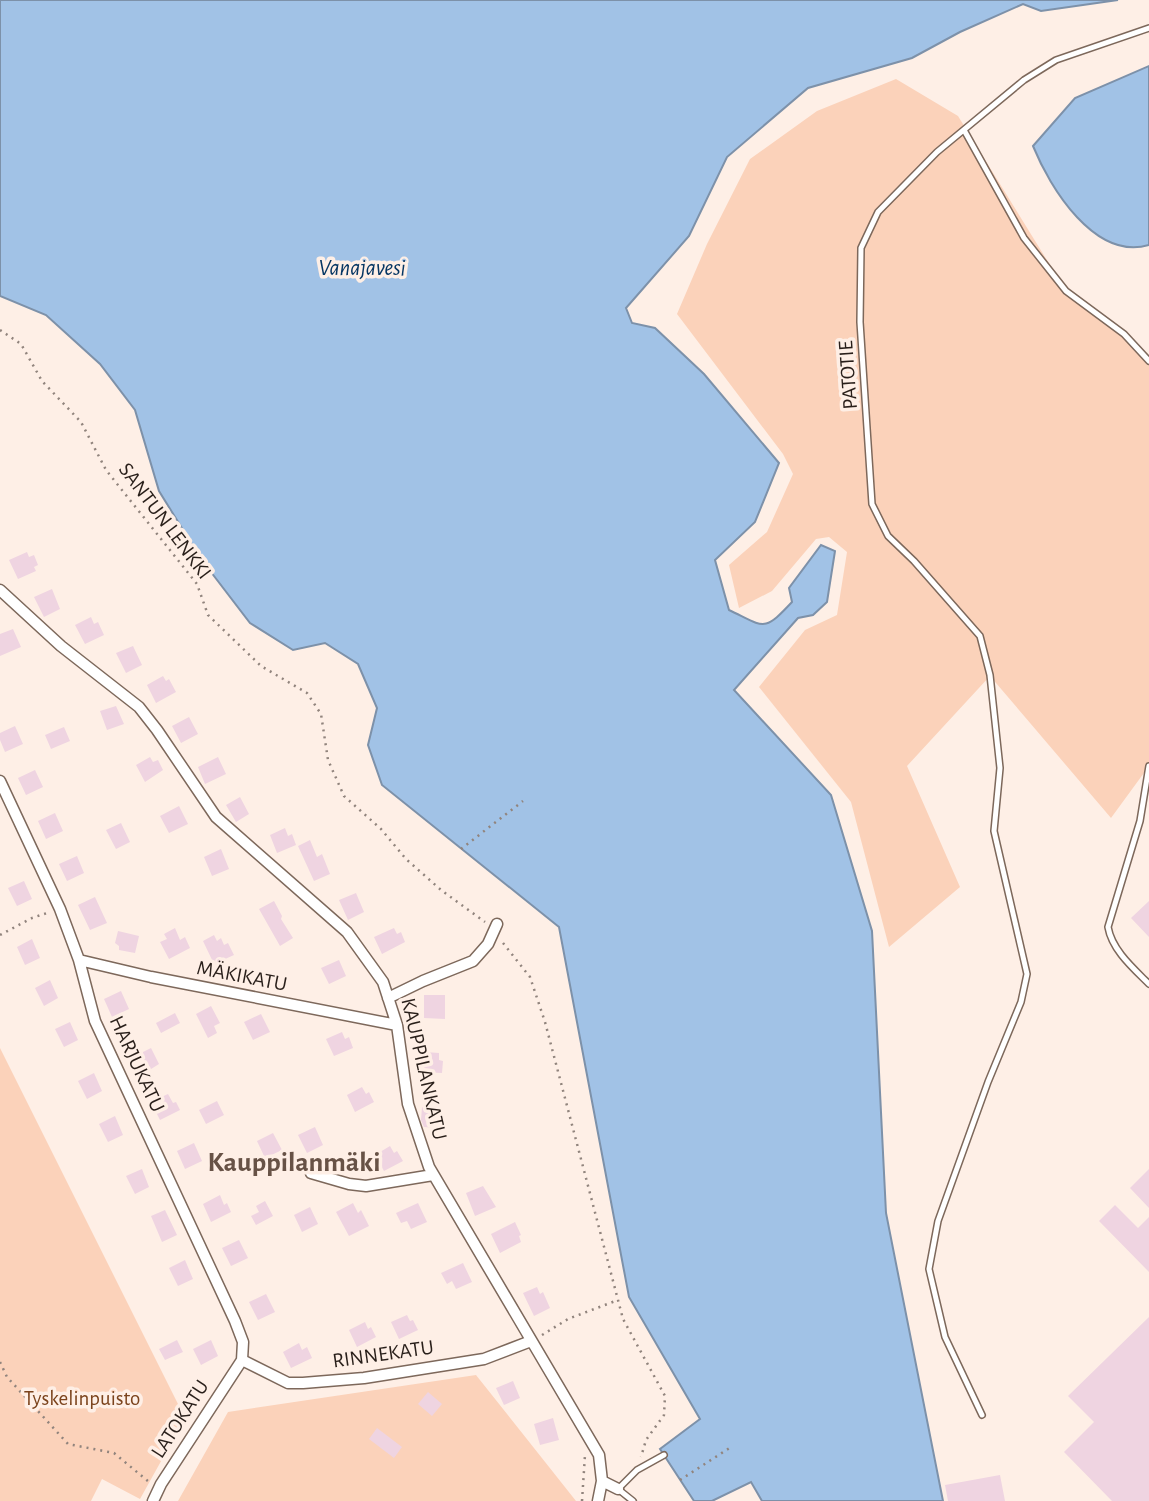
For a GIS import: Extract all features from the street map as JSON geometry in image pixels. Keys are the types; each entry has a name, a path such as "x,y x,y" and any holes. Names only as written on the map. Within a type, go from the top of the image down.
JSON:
{"street":[{"name":"KAUPPILANKATU","path":"0,590 61,646 139,707 158,730 216,817 347,932 383,982 397,1025 408,1104 429,1167 599,1455 602,1480 598,1501"},
{"name":"HARJUKATU","path":"0,781 60,909 79,960 95,1021 235,1321 243,1342 242,1360"},
{"path":"388,998 473,961 488,944 495,928"},
{"name":"MÄKIKATU","path":"79,960 151,977 397,1025"},
{"path":"311,1173 366,1186 433,1175"},
{"name":"RINNEKATU","path":"242,1360 288,1382 303,1383 364,1378 484,1359 531,1341"},
{"name":"LATOKATU","path":"153,1501 158,1489 242,1360"},
{"path":"602,1480 618,1489"}],"lane":[{"name":"PATOTIE","path":"982,1415 945,1337 929,1269 938,1221 988,1082 1021,1002 1027,974 994,831 1000,768 990,675 980,636 914,561 888,536 873,504 860,322 861,248 878,212 937,152 1024,80 1056,60 1149,29"},
{"path":"964,130 1024,238 1066,291 1124,334 1149,361"},
{"path":"1149,766 1140,821 1108,927 1121,955 1149,984"},
{"path":"633,1501 618,1489 637,1471 664,1455"}],"path":[{"name":"SANTUN LENKKI","path":"0,330 21,344 42,381 81,422 106,470 197,584 208,614 261,666 307,693 321,714 328,760 344,796 381,829 406,859 495,928"},
{"path":"461,849 523,801"},
{"path":"0,935 32,918 60,909"},
{"path":"495,928 530,977 534,988 623,1319 665,1396 664,1415 646,1440 637,1471"},
{"path":"531,1341 568,1319 618,1300"},
{"path":"0,1362 7,1377 68,1444 114,1453 158,1489"},
{"path":"582,1501 583,1461 588,1437"},
{"path":"680,1480 731,1447"}],"green space":[{"path":"896,79 958,116 1066,291 1124,334 1149,361 1149,766 1111,818 990,676 907,766 960,887 889,947 851,802 759,687 805,630 837,615 847,552 829,537 816,539 772,591 739,608 729,565 767,532 793,474 783,454 677,314 707,244 750,159 817,111"},
{"name":"Tyskelinpuisto","path":"0,1048 185,1418 140,1499 102,1479 91,1501 0,1501"},
{"path":"476,1375 576,1501 178,1501 228,1412"}],"water":[{"name":"Vanajavesi","path":"0,0 1118,0 1041,11 1023,4 960,32 912,58 808,88 727,157 689,236 626,308 632,323 655,328 704,374 779,463 755,522 715,560 729,610 757,623 769,623 792,602 789,588 821,545 835,551 827,602 813,615 798,618 734,690 831,795 872,931 886,1213 943,1501 762,1501 751,1482 712,1501 694,1501 660,1449 700,1419 629,1297 559,927 382,785 368,745 377,708 358,664 325,643 293,650 250,623 201,559 159,491 135,410 100,364 46,315 0,296"},
{"path":"1149,66 1149,245 1129,247 1110,242 1093,232 1077,217 1051,181 1033,146 1075,98"}],"building":[{"path":"27,552 29,557 34,555 38,565 34,567 36,571 18,579 9,560"},
{"path":"52,589 60,609 44,617 34,597"},
{"path":"91,617 94,624 98,622 104,635 85,644 75,625"},
{"path":"13,629 21,647 0,656 0,634"},
{"path":"133,646 142,665 126,673 116,653"},
{"path":"163,676 166,681 169,679 176,692 156,703 147,685"},
{"path":"116,706 124,724 107,730 100,711"},
{"path":"189,717 198,734 181,743 172,726"},
{"path":"15,726 23,744 5,752 0,733"},
{"path":"64,727 70,741 51,749 45,735"},
{"path":"150,757 153,762 158,760 163,770 145,782 136,765"},
{"path":"218,757 226,774 205,784 198,767"},
{"path":"35,770 43,787 26,795 18,778"},
{"path":"240,797 249,814 236,822 226,805"},
{"path":"179,806 188,824 169,833 160,816"},
{"path":"55,813 63,831 46,839 38,821"},
{"path":"121,823 130,842 116,849 106,830"},
{"path":"285,828 288,836 292,834 296,845 277,853 270,835"},
{"path":"310,840 317,857 322,854 330,874 314,881 298,846"},
{"path":"221,849 229,869 212,876 204,857"},
{"path":"77,856 84,873 67,881 59,864"},
{"path":"24,881 32,899 17,906 8,888"},
{"path":"356,893 364,912 348,920 339,900"},
{"path":"95,897 107,923 90,930 78,905"},
{"path":"274,901 293,938 280,946 259,909"},
{"path":"1149,901 1149,937 1131,918"},
{"path":"175,928 180,940 185,937 190,948 169,959 160,942 167,939 164,934"},
{"path":"394,928 397,934 401,932 405,942 382,954 374,937"},
{"path":"118,931 139,936 135,953 119,950 115,943"},
{"path":"214,935 217,941 221,938 224,945 228,943 234,955 214,964 203,941"},
{"path":"32,939 40,958 25,965 17,947"},
{"path":"339,960 346,976 329,984 321,968"},
{"path":"50,980 58,998 44,1006 35,988"},
{"path":"121,991 129,1009 112,1017 104,999"},
{"path":"424,995 445,995 445,1019 424,1018"},
{"path":"211,1006 220,1023 214,1026 217,1033 208,1038 196,1014"},
{"path":"175,1013 180,1023 161,1033 156,1023"},
{"path":"261,1014 270,1032 253,1040 244,1022"},
{"path":"70,1022 78,1040 64,1047 55,1029"},
{"path":"342,1032 345,1039 349,1037 353,1048 334,1056 326,1039"},
{"path":"151,1048 159,1064 140,1076 131,1058"},
{"path":"425,1052 439,1053 439,1060 443,1061 442,1073 424,1072"},
{"path":"94,1073 102,1091 87,1099 78,1081"},
{"path":"362,1087 366,1094 369,1092 374,1102 355,1112 347,1095"},
{"path":"168,1094 180,1110 160,1120 151,1102"},
{"path":"217,1101 224,1115 206,1124 199,1110"},
{"path":"422,1107 437,1108 437,1115 440,1115 439,1128 424,1127 421,1120"},
{"path":"115,1116 123,1135 108,1142 99,1124"},
{"path":"315,1127 323,1145 307,1153 298,1135"},
{"path":"273,1133 282,1150 265,1158 257,1141"},
{"path":"194,1143 202,1161 185,1169 177,1151"},
{"path":"390,1146 403,1161 384,1171 375,1155"},
{"path":"142,1169 149,1187 135,1194 126,1176"},
{"path":"1149,1169 1149,1208 1130,1188"},
{"path":"483,1186 496,1207 475,1216 466,1193"},
{"path":"220,1195 231,1212 211,1222 203,1204"},
{"path":"265,1201 273,1216 256,1225 251,1216 259,1212 256,1206"},
{"path":"353,1203 358,1213 361,1210 369,1226 349,1236 336,1212"},
{"path":"418,1203 427,1222 411,1229 407,1221 401,1223 396,1213"},
{"path":"1115,1205 1138,1228 1149,1217 1149,1272 1099,1221"},
{"path":"310,1207 318,1224 302,1232 294,1215"},
{"path":"165,1210 177,1235 162,1242 151,1216"},
{"path":"515,1222 521,1242 500,1253 491,1234"},
{"path":"239,1240 248,1258 231,1266 222,1248"},
{"path":"185,1260 193,1279 178,1286 169,1268"},
{"path":"463,1263 472,1282 456,1289 452,1281 447,1284 441,1273"},
{"path":"537,1287 540,1294 543,1292 550,1308 534,1316 523,1293"},
{"path":"266,1294 275,1312 258,1320 249,1302"},
{"path":"407,1315 418,1330 399,1339 391,1322"},
{"path":"1149,1317 1149,1501 1112,1501 1064,1452 1094,1422 1068,1396"},
{"path":"365,1322 376,1337 357,1347 349,1330"},
{"path":"177,1340 183,1352 165,1360 159,1349"},
{"path":"211,1340 218,1356 201,1365 193,1349"},
{"path":"299,1343 302,1350 307,1347 312,1358 291,1368 283,1352"},
{"path":"513,1381 520,1398 504,1405 496,1388"},
{"path":"428,1392 442,1404 432,1416 418,1404"},
{"path":"553,1418 559,1440 540,1445 534,1424"},
{"path":"377,1428 402,1447 394,1458 369,1439"},
{"path":"1000,1475 1005,1501 948,1501 945,1485"}],"district":[{"name":"Kauppilanmäki","path":"294,1163"}]}
